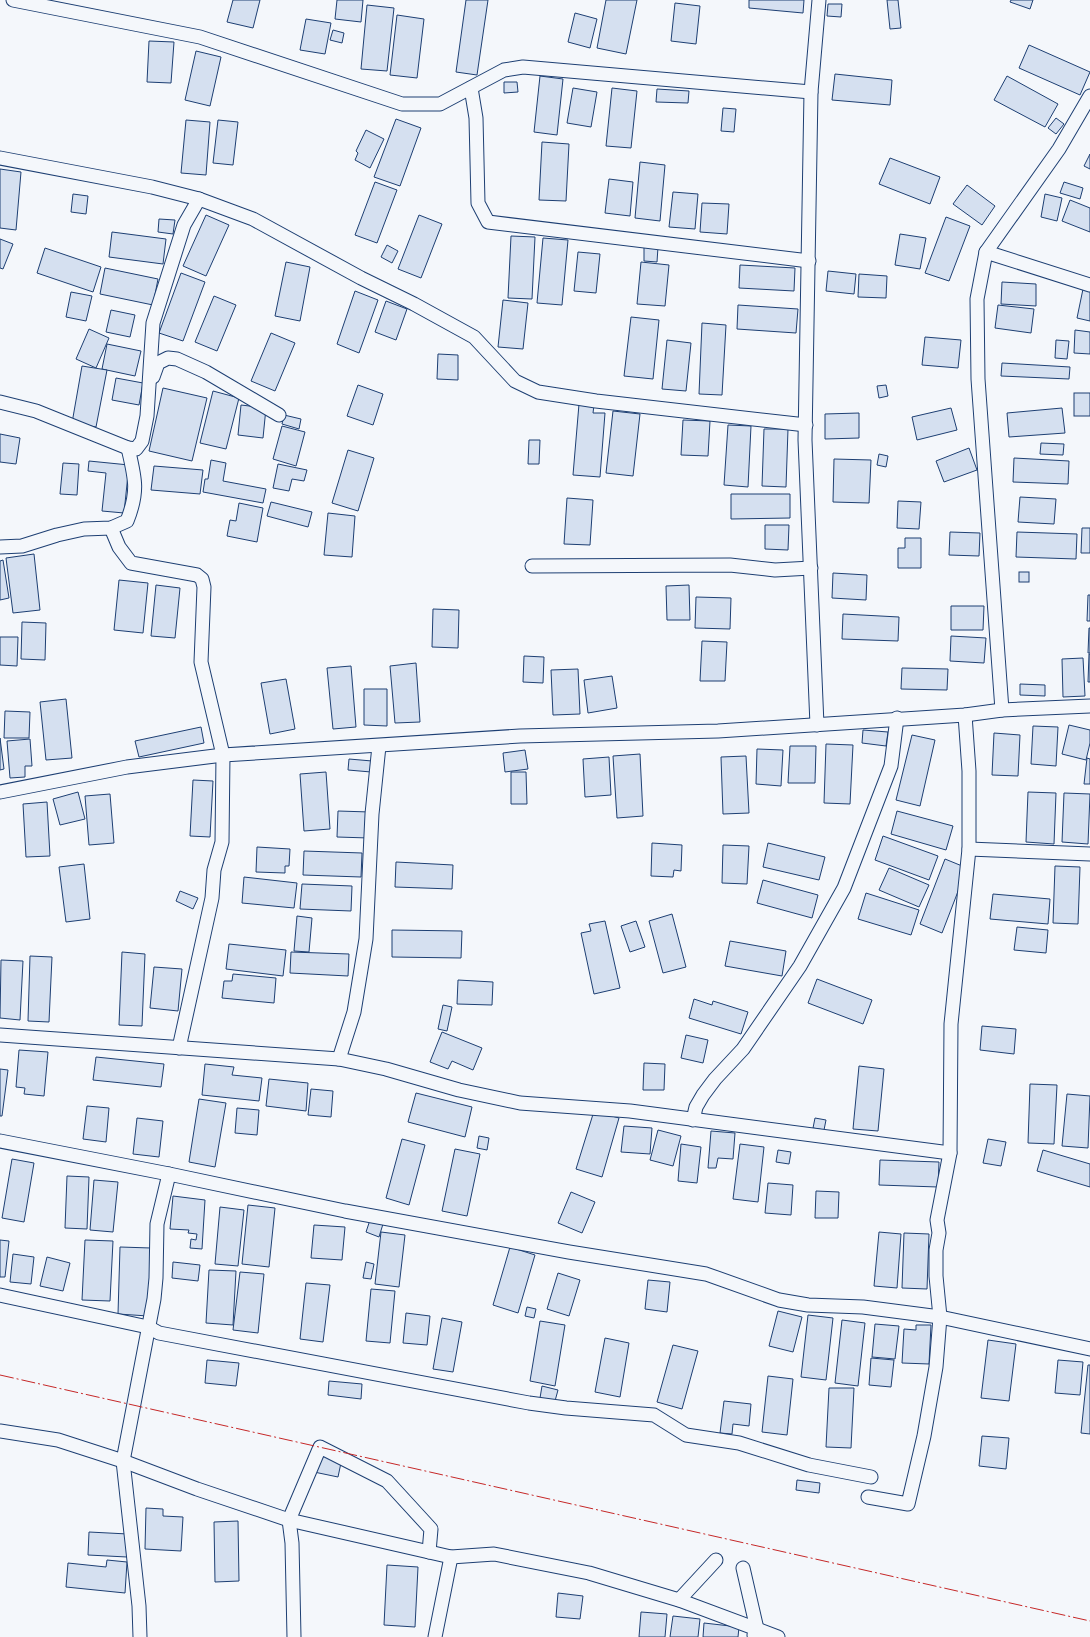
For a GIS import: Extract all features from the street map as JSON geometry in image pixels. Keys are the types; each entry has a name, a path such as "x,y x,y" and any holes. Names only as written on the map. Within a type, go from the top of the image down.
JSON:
{"street":[{"path":"13,0 200,37 402,104 440,104 504,70 523,67 811,92"},
{"path":"817,725 806,425 811,92 819,0"},
{"path":"471,88 476,118 478,203 488,222 809,261"},
{"path":"1002,710 978,379 977,299 986,252 1059,149 1090,96"},
{"path":"0,158 152,187 199,198 253,219 474,337 515,381 538,392 596,401 806,425"},
{"path":"0,402 36,412 128,448 136,449 142,441 147,416 153,323 184,225 199,198"},
{"path":"986,252 1090,285"},
{"path":"149,388 158,363 168,358 177,359 206,372 279,415"},
{"path":"0,547 22,546 57,535 84,529 111,528 127,521 134,504 136,482 128,448"},
{"path":"111,528 119,547 131,563 197,575 202,579 204,587 201,662 223,755 222,842 214,870 212,898 179,1048"},
{"path":"532,566 730,565 775,570 811,568"},
{"path":"0,792 127,768 223,755 520,736 718,731 897,718 965,715 1002,710 1090,706"},
{"path":"868,1498 908,1504 924,1436 936,1367 940,1317 936,1276 936,1250 939,1233 937,1220 950,1153 951,1024 969,849 969,771 965,715"},
{"path":"693,1120 696,1107 703,1095 715,1079 743,1049 800,966 844,888 891,766 897,718"},
{"path":"339,1059 354,1012 366,939 372,814 379,746"},
{"path":"969,849 1090,854"},
{"path":"0,1035 339,1059 386,1069 459,1090 520,1103 630,1112 950,1153"},
{"path":"0,1141 170,1174 345,1211 569,1252 706,1274 779,1300 808,1304 863,1307 940,1317 1090,1350"},
{"path":"140,1637 139,1606 123,1461 156,1278 157,1224 170,1174"},
{"path":"0,1295 148,1327 159,1333 529,1403 566,1408 654,1415 686,1435 739,1443 809,1466 871,1478"},
{"path":"0,1431 58,1440 123,1461 197,1489 288,1520 450,1556 494,1554 589,1573 679,1600 755,1633 778,1637"},
{"path":"294,1637 292,1543 288,1520 320,1447 387,1481 431,1529 429,1552"},
{"path":"434,1637 450,1556"},
{"path":"679,1600 716,1560"},
{"path":"743,1568 755,1633"}],"building":[{"path":"233,0 260,0 253,28 227,22"},
{"path":"337,0 363,0 361,22 335,19"},
{"path":"466,0 488,0 477,75 456,72"},
{"path":"606,0 637,0 626,54 597,48"},
{"path":"749,0 804,0 803,13 749,8"},
{"path":"887,0 898,0 901,28 890,29"},
{"path":"1011,0 1033,0 1030,9 1010,2"},
{"path":"675,3 700,6 696,44 671,41"},
{"path":"828,4 842,4 841,17 827,16"},
{"path":"367,5 394,8 387,71 361,69"},
{"path":"575,13 597,19 590,48 568,42"},
{"path":"397,15 424,19 417,78 390,75"},
{"path":"306,19 331,23 325,54 300,50"},
{"path":"333,30 344,33 342,43 330,40"},
{"path":"149,41 174,42 171,83 147,82"},
{"path":"1029,45 1090,72 1080,95 1019,68"},
{"path":"196,51 221,57 210,106 185,100"},
{"path":"835,74 892,80 890,105 832,100"},
{"path":"540,76 563,79 557,135 534,132"},
{"path":"1007,76 1058,104 1045,127 994,100"},
{"path":"504,82 517,82 518,92 504,93"},
{"path":"573,88 597,92 591,127 567,123"},
{"path":"612,88 637,91 631,148 606,146"},
{"path":"657,89 689,91 688,103 656,102"},
{"path":"723,108 736,109 734,132 721,131"},
{"path":"1056,118 1064,124 1056,134 1048,128"},
{"path":"396,119 421,128 400,186 374,177"},
{"path":"186,120 210,122 206,175 181,173"},
{"path":"218,120 238,122 233,165 213,163"},
{"path":"366,130 384,139 370,168 355,160 358,153 356,151"},
{"path":"542,142 569,144 566,201 539,200"},
{"path":"1090,154 1090,169 1084,166"},
{"path":"890,158 940,177 930,204 879,184"},
{"path":"640,162 665,165 660,221 635,218"},
{"path":"0,169 21,172 16,230 0,228"},
{"path":"609,179 633,182 630,216 605,213"},
{"path":"375,182 397,190 377,243 355,235"},
{"path":"1064,182 1083,188 1080,199 1060,193"},
{"path":"967,185 995,206 982,225 953,204"},
{"path":"673,192 698,194 695,229 669,227"},
{"path":"73,194 88,196 86,214 71,212"},
{"path":"1045,194 1062,198 1057,221 1041,217"},
{"path":"1070,200 1090,208 1090,232 1062,221"},
{"path":"702,203 729,204 727,234 700,232"},
{"path":"206,215 229,225 206,276 183,266"},
{"path":"419,215 442,224 421,278 398,269"},
{"path":"946,217 970,226 949,281 925,273"},
{"path":"159,219 175,220 173,234 158,232"},
{"path":"112,232 166,239 163,264 109,257"},
{"path":"900,234 926,238 920,269 895,265"},
{"path":"511,236 535,237 532,299 508,298"},
{"path":"543,238 568,240 562,305 537,303"},
{"path":"0,239 13,244 3,269 0,268"},
{"path":"387,245 398,251 392,263 381,257"},
{"path":"644,247 658,247 657,262 644,261"},
{"path":"45,248 101,267 93,292 37,273"},
{"path":"578,252 600,254 596,293 574,291"},
{"path":"286,262 310,267 300,321 275,316"},
{"path":"641,262 669,265 665,306 637,304"},
{"path":"740,265 795,268 794,291 739,288"},
{"path":"105,268 158,279 153,305 100,294"},
{"path":"828,271 856,274 854,294 826,291"},
{"path":"181,273 205,282 183,341 159,333"},
{"path":"859,274 887,276 886,298 858,297"},
{"path":"1002,282 1036,284 1036,306 1001,304"},
{"path":"1083,289 1090,291 1090,321 1077,318"},
{"path":"355,291 378,300 359,353 337,344"},
{"path":"71,292 92,296 86,321 66,317"},
{"path":"214,296 236,305 217,351 195,342"},
{"path":"503,300 528,303 523,349 498,347"},
{"path":"386,301 407,309 396,340 375,332"},
{"path":"738,305 798,309 796,333 737,329"},
{"path":"998,305 1034,309 1031,333 995,328"},
{"path":"111,310 135,315 130,337 106,332"},
{"path":"631,317 659,320 653,379 624,376"},
{"path":"702,323 726,325 722,395 699,394"},
{"path":"89,329 109,338 96,368 76,359"},
{"path":"1075,330 1090,332 1090,354 1074,353"},
{"path":"271,333 295,343 275,391 251,381"},
{"path":"925,337 961,340 958,368 922,365"},
{"path":"667,340 691,343 686,391 662,389"},
{"path":"1056,340 1069,341 1067,359 1055,358"},
{"path":"107,344 141,351 135,376 102,369"},
{"path":"438,354 458,355 458,380 437,379"},
{"path":"1002,363 1070,367 1069,379 1001,376"},
{"path":"82,366 107,370 96,427 72,423"},
{"path":"116,378 143,383 139,405 112,400"},
{"path":"358,385 383,394 373,425 347,416"},
{"path":"886,385 888,396 879,398 877,386"},
{"path":"163,388 207,398 192,461 149,451"},
{"path":"213,391 239,398 226,449 200,443"},
{"path":"1074,393 1090,393 1090,416 1074,416"},
{"path":"579,404 594,405 593,413 605,413 600,477 573,475"},
{"path":"241,405 266,408 263,438 238,435"},
{"path":"951,408 957,430 917,440 912,417"},
{"path":"1062,408 1065,433 1009,437 1007,413"},
{"path":"613,411 640,414 633,476 606,473"},
{"path":"859,413 859,438 825,439 825,414"},
{"path":"284,415 301,419 299,429 282,424"},
{"path":"683,420 710,421 708,456 681,455"},
{"path":"728,425 751,426 748,487 724,485"},
{"path":"282,426 305,432 296,466 273,459"},
{"path":"764,429 788,429 786,487 762,486"},
{"path":"0,434 20,438 16,464 0,462"},
{"path":"529,440 540,440 539,464 528,464"},
{"path":"1041,443 1064,444 1063,455 1040,454"},
{"path":"969,448 977,470 944,482 936,461"},
{"path":"348,450 374,458 358,511 332,503"},
{"path":"879,454 888,456 886,467 877,465"},
{"path":"1014,458 1069,461 1068,484 1013,482"},
{"path":"834,459 871,460 869,503 833,502"},
{"path":"211,460 226,463 223,481 266,489 263,503 203,492 205,479 208,479"},
{"path":"89,461 129,465 124,513 102,511 106,473 88,471"},
{"path":"63,463 79,464 77,495 60,494"},
{"path":"278,464 307,470 304,481 292,479 289,491 273,488"},
{"path":"154,466 203,470 200,494 151,490"},
{"path":"731,494 790,494 790,518 731,519"},
{"path":"1020,497 1056,499 1054,524 1018,522"},
{"path":"567,498 593,500 590,545 564,544"},
{"path":"898,501 921,502 919,529 897,528"},
{"path":"271,502 312,512 308,527 267,516"},
{"path":"239,503 263,508 257,542 227,536 230,520 236,521"},
{"path":"328,513 355,516 352,557 324,555"},
{"path":"765,525 789,525 788,550 765,549"},
{"path":"1082,528 1090,528 1090,553 1081,553"},
{"path":"950,532 980,533 979,556 949,555"},
{"path":"1017,532 1077,534 1076,559 1016,557"},
{"path":"905,538 921,538 921,568 898,568 898,548 905,548"},
{"path":"34,554 40,610 13,613 6,558"},
{"path":"3,560 9,598 0,600 0,561"},
{"path":"1019,572 1029,572 1029,582 1019,582"},
{"path":"833,573 867,575 866,600 832,598"},
{"path":"119,580 148,583 143,633 114,630"},
{"path":"156,585 180,588 175,638 151,636"},
{"path":"689,585 690,620 667,620 666,586"},
{"path":"1088,595 1090,595 1090,621 1087,621"},
{"path":"696,597 731,598 730,629 695,628"},
{"path":"951,606 984,606 983,630 951,630"},
{"path":"433,609 459,610 458,648 432,647"},
{"path":"843,614 899,617 898,641 842,639"},
{"path":"22,622 46,623 45,660 21,659"},
{"path":"1089,628 1090,653 1088,653"},
{"path":"951,636 986,638 984,663 950,661"},
{"path":"0,637 18,637 17,666 0,665"},
{"path":"702,641 727,642 725,681 700,681"},
{"path":"1089,654 1090,682 1088,682"},
{"path":"524,656 544,657 543,683 523,682"},
{"path":"1083,658 1085,696 1063,697 1062,659"},
{"path":"416,663 420,722 395,723 390,666"},
{"path":"351,666 356,727 333,729 327,668"},
{"path":"902,668 948,669 947,690 901,689"},
{"path":"578,669 580,714 553,715 551,670"},
{"path":"612,676 617,708 588,713 584,680"},
{"path":"286,679 295,729 270,734 261,683"},
{"path":"1020,684 1045,685 1045,696 1020,695"},
{"path":"364,689 387,689 387,726 364,725"},
{"path":"66,699 72,758 46,760 40,702"},
{"path":"5,711 30,712 29,738 4,738"},
{"path":"1069,725 1090,730 1090,743 1086,760 1062,754"},
{"path":"1033,726 1058,727 1056,766 1031,764"},
{"path":"201,727 204,743 139,757 135,741"},
{"path":"863,730 888,732 886,746 862,743"},
{"path":"994,733 1020,735 1018,776 992,775"},
{"path":"912,735 935,740 920,806 896,800"},
{"path":"0,738 4,769 0,770"},
{"path":"30,739 32,766 25,766 25,777 10,778 7,741"},
{"path":"826,744 853,745 850,804 824,803"},
{"path":"790,746 816,746 815,783 788,783"},
{"path":"757,749 783,750 781,786 756,784"},
{"path":"525,750 528,769 505,772 503,753"},
{"path":"640,754 643,816 617,818 613,756"},
{"path":"746,756 749,813 723,814 721,757"},
{"path":"609,757 611,795 585,797 583,759"},
{"path":"1087,758 1090,759 1090,784 1084,784"},
{"path":"349,759 372,761 371,772 348,770"},
{"path":"326,772 330,829 304,831 300,774"},
{"path":"511,772 526,772 527,804 511,804"},
{"path":"193,780 213,781 210,837 190,836"},
{"path":"78,792 85,819 60,825 53,799"},
{"path":"1028,792 1056,793 1054,844 1026,842"},
{"path":"1064,793 1090,794 1088,844 1062,842"},
{"path":"110,794 114,843 89,845 85,796"},
{"path":"47,802 50,856 26,857 23,804"},
{"path":"338,811 370,812 369,838 337,837"},
{"path":"897,811 953,826 946,850 891,834"},
{"path":"883,836 938,856 929,880 875,860"},
{"path":"652,843 682,845 681,871 674,870 673,877 651,876"},
{"path":"768,843 825,857 819,880 763,867"},
{"path":"723,845 749,846 747,884 722,883"},
{"path":"257,847 290,849 289,866 285,866 285,873 256,872"},
{"path":"304,851 362,853 361,877 303,875"},
{"path":"945,859 967,868 942,933 920,924"},
{"path":"396,862 453,865 452,889 395,887"},
{"path":"84,864 90,919 66,922 59,867"},
{"path":"1055,866 1080,867 1078,924 1053,923"},
{"path":"889,868 929,885 919,907 879,890"},
{"path":"244,877 297,883 294,908 242,903"},
{"path":"763,880 818,895 812,918 757,903"},
{"path":"302,884 352,886 351,911 300,909"},
{"path":"180,891 198,898 193,909 176,901"},
{"path":"866,893 919,910 911,935 858,919"},
{"path":"993,894 1050,899 1048,924 990,919"},
{"path":"672,914 686,967 663,973 649,921"},
{"path":"297,916 312,918 309,952 294,951"},
{"path":"605,921 620,988 594,994 581,933 591,931 589,924"},
{"path":"636,921 645,947 630,952 621,926"},
{"path":"1017,927 1048,930 1046,953 1014,950"},
{"path":"392,930 462,931 461,958 392,957"},
{"path":"730,941 786,951 782,976 725,966"},
{"path":"229,944 286,950 283,976 226,969"},
{"path":"122,952 145,954 142,1026 119,1025"},
{"path":"291,952 349,954 348,976 290,973"},
{"path":"30,956 52,957 49,1022 28,1021"},
{"path":"1,960 23,961 20,1020 0,1018"},
{"path":"154,967 182,969 178,1011 150,1008"},
{"path":"233,974 276,978 274,1003 222,998 224,981 232,981"},
{"path":"817,979 872,1000 863,1024 808,1003"},
{"path":"458,980 493,982 492,1005 457,1004"},
{"path":"694,999 712,1005 713,1001 748,1012 741,1034 689,1018"},
{"path":"443,1005 452,1007 447,1031 438,1029"},
{"path":"982,1026 1016,1029 1014,1054 980,1050"},
{"path":"442,1032 482,1048 473,1070 452,1061 448,1069 430,1062"},
{"path":"686,1035 708,1040 703,1063 681,1058"},
{"path":"19,1050 48,1052 44,1096 24,1094 25,1088 16,1087"},
{"path":"96,1057 164,1064 161,1087 93,1080"},
{"path":"644,1063 665,1064 664,1090 643,1090"},
{"path":"205,1064 234,1067 232,1075 262,1078 259,1101 202,1095"},
{"path":"859,1066 884,1069 878,1131 853,1129"},
{"path":"0,1069 8,1070 2,1116 0,1116"},
{"path":"269,1079 308,1083 306,1111 266,1106"},
{"path":"1030,1084 1057,1085 1054,1144 1028,1143"},
{"path":"311,1089 333,1091 331,1117 308,1115"},
{"path":"416,1093 472,1107 465,1137 408,1122"},
{"path":"1067,1094 1090,1096 1088,1148 1062,1146"},
{"path":"199,1099 226,1103 215,1167 189,1162"},
{"path":"87,1106 109,1108 106,1142 83,1139"},
{"path":"237,1108 259,1110 257,1135 235,1133"},
{"path":"594,1111 619,1118 602,1177 576,1169"},
{"path":"137,1118 163,1121 159,1157 133,1154"},
{"path":"815,1118 826,1120 824,1130 813,1128"},
{"path":"624,1126 652,1128 650,1154 621,1152"},
{"path":"658,1130 681,1136 673,1166 650,1160"},
{"path":"711,1131 735,1133 733,1159 718,1158 716,1168 708,1168"},
{"path":"479,1136 489,1138 487,1150 477,1148"},
{"path":"402,1139 425,1145 409,1205 386,1198"},
{"path":"988,1139 1006,1142 1001,1166 983,1163"},
{"path":"681,1144 701,1147 697,1183 678,1181"},
{"path":"740,1144 764,1147 758,1202 733,1199"},
{"path":"455,1149 480,1154 467,1216 442,1211"},
{"path":"778,1150 791,1152 789,1164 776,1162"},
{"path":"1043,1150 1090,1164 1090,1187 1037,1171"},
{"path":"12,1159 34,1163 24,1222 2,1218"},
{"path":"880,1160 939,1162 938,1187 879,1185"},
{"path":"67,1176 89,1177 87,1229 65,1228"},
{"path":"94,1180 118,1182 113,1232 90,1230"},
{"path":"768,1183 793,1185 791,1215 765,1213"},
{"path":"816,1191 839,1192 838,1218 815,1218"},
{"path":"571,1192 595,1202 582,1233 558,1223"},
{"path":"173,1196 205,1200 202,1249 190,1248 191,1239 196,1240 197,1234 188,1233 189,1230 170,1229"},
{"path":"248,1205 275,1208 269,1267 242,1264"},
{"path":"220,1207 244,1210 238,1266 215,1264"},
{"path":"370,1220 383,1224 379,1237 366,1232"},
{"path":"314,1225 345,1227 342,1260 311,1258"},
{"path":"381,1232 405,1235 399,1287 375,1284"},
{"path":"879,1232 901,1234 897,1288 874,1286"},
{"path":"904,1233 929,1234 927,1289 902,1288"},
{"path":"0,1240 9,1241 5,1277 0,1277"},
{"path":"85,1240 113,1241 110,1301 82,1300"},
{"path":"120,1247 151,1248 148,1316 118,1314"},
{"path":"510,1247 535,1255 518,1313 493,1305"},
{"path":"13,1254 34,1257 31,1284 10,1282"},
{"path":"47,1257 70,1263 63,1291 40,1286"},
{"path":"173,1262 200,1265 198,1281 172,1278"},
{"path":"366,1262 374,1264 371,1279 363,1278"},
{"path":"209,1270 236,1271 233,1325 206,1323"},
{"path":"240,1272 264,1274 258,1333 233,1330"},
{"path":"558,1273 580,1280 569,1316 547,1309"},
{"path":"648,1280 670,1282 667,1312 645,1309"},
{"path":"306,1283 330,1285 323,1342 300,1339"},
{"path":"371,1289 395,1291 390,1343 366,1341"},
{"path":"527,1307 536,1309 534,1318 525,1316"},
{"path":"778,1311 802,1317 793,1352 769,1346"},
{"path":"406,1313 430,1316 427,1345 403,1343"},
{"path":"808,1315 833,1318 826,1380 801,1377"},
{"path":"442,1318 462,1322 453,1372 433,1369"},
{"path":"842,1320 865,1323 858,1386 835,1383"},
{"path":"540,1321 565,1325 555,1386 530,1381"},
{"path":"875,1324 899,1326 895,1359 872,1357"},
{"path":"916,1325 931,1325 929,1364 902,1363 904,1329 916,1330"},
{"path":"605,1338 629,1343 620,1397 595,1392"},
{"path":"988,1340 1016,1344 1009,1401 981,1398"},
{"path":"673,1345 698,1351 682,1409 657,1402"},
{"path":"871,1358 894,1360 891,1387 869,1385"},
{"path":"207,1360 239,1363 236,1386 205,1383"},
{"path":"1058,1360 1083,1362 1080,1395 1055,1393"},
{"path":"1088,1365 1090,1365 1090,1434 1081,1433"},
{"path":"768,1376 793,1379 787,1435 762,1432"},
{"path":"329,1381 362,1384 361,1399 328,1395"},
{"path":"542,1386 558,1390 555,1401 540,1398"},
{"path":"829,1388 854,1388 851,1448 826,1447"},
{"path":"724,1401 751,1404 749,1426 733,1424 732,1434 720,1433"},
{"path":"982,1436 1009,1438 1006,1469 979,1466"},
{"path":"317,1453 342,1458 338,1477 314,1472"},
{"path":"797,1480 820,1483 819,1493 796,1490"},
{"path":"146,1508 163,1509 163,1516 183,1517 181,1551 145,1549"},
{"path":"238,1521 239,1581 215,1582 214,1522"},
{"path":"89,1532 128,1534 127,1557 88,1555"},
{"path":"107,1560 127,1562 125,1593 66,1587 68,1563 106,1567"},
{"path":"387,1565 418,1567 415,1627 384,1625"},
{"path":"558,1593 583,1596 580,1619 556,1617"},
{"path":"641,1612 667,1614 665,1637 639,1637"},
{"path":"673,1616 700,1619 698,1637 670,1637"},
{"path":"704,1623 739,1627 738,1637 703,1637"}],"power":[{"path":"0,1375 1090,1621"}]}
